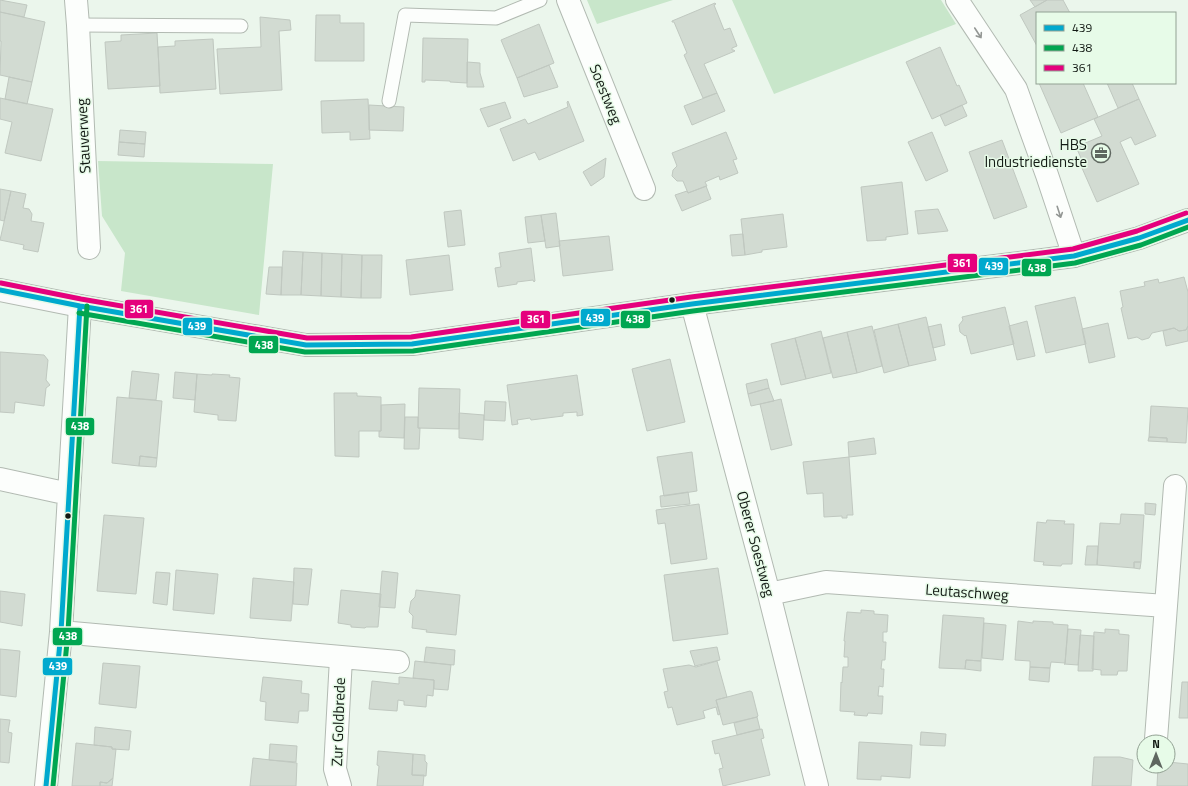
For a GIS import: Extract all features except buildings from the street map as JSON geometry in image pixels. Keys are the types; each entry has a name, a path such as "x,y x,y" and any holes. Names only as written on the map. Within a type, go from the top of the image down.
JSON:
{"street":[{"name":"Stauverweg","path":"76,0 88,248"},
{"name":"Soestweg","path":"568,0 644,189"},
{"path":"957,0 1016,89 1074,256"},
{"path":"0,290 80,306 306,345 412,344 692,304 1074,256 1139,238 1188,220"},
{"name":"Oberer Soestweg","path":"692,304 769,594 817,786"},
{"path":"46,786 61,632 80,306"},
{"path":"0,479 69,494"},
{"path":"1156,734 1174,486"},
{"name":"Leutaschweg","path":"769,594 826,582 1166,606"},
{"name":"Zur Goldbrede","path":"61,632 398,662"},
{"name":"Zur Goldbrede","path":"340,786 335,769 341,658"}],"lane":[{"path":"389,101 405,15 496,18 540,0"},
{"path":"78,25 241,26"}],"green space":[{"path":"587,0 673,0 597,24"},
{"path":"732,0 941,0 956,24 774,94"},
{"path":"98,161 273,164 259,315 121,291 125,253 102,216"}],"transit line":[{"name":"361","path":"1,283 81,299 307,338 411,337 691,297 1073,249 1137,231 1186,213"},
{"name":"439","path":"0,290 80,306 306,345 412,344 692,304 1074,256 1139,238 1188,220"},
{"name":"438","path":"79,313 305,352 413,351 693,311 1075,263 1141,245 1188,227"},
{"name":"439","path":"46,786 61,632 80,306"},
{"name":"438","path":"53,786 68,632 87,306"}],"place":[{"name":"HBS Industriedienste","path":"1101,153"}]}
